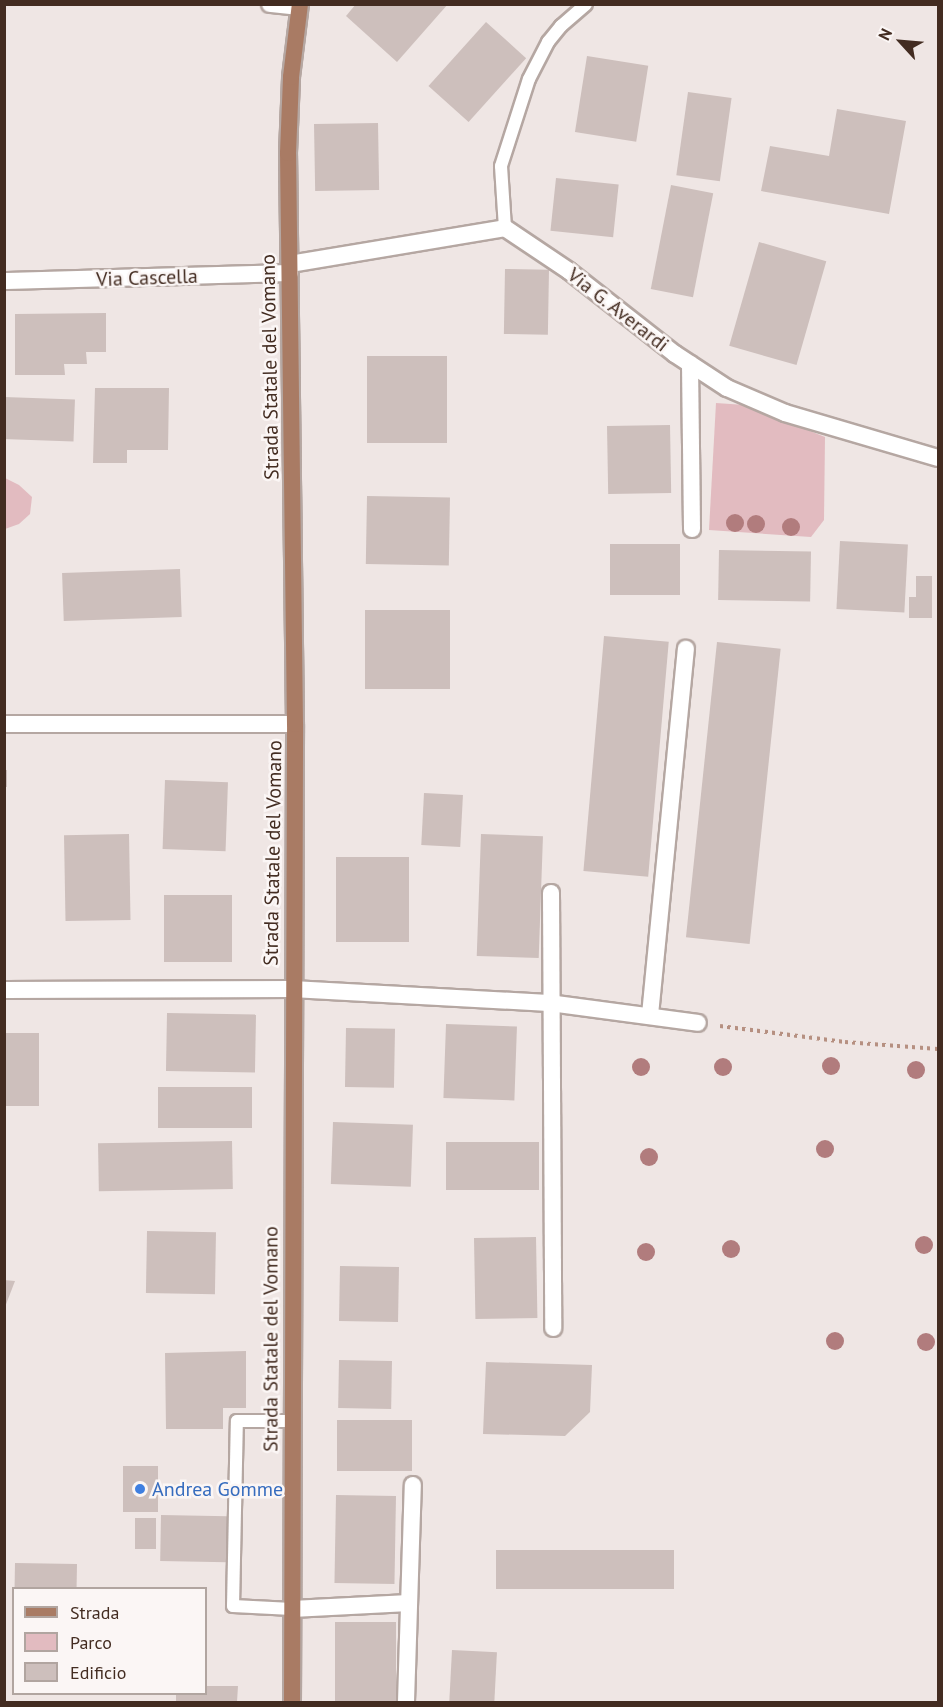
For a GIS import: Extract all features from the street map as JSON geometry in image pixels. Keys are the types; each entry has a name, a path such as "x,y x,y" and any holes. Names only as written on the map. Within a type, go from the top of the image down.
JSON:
{"main road":[{"name":"Strada Statale del Vomano","path":"292,1702 292,989 295,724 289,110 300,6"}],"street":[{"path":"270,4 300,6"},
{"path":"290,269 505,228"},
{"name":"Via G. Averardi","path":"505,228 569,271 690,364 727,388 773,409 939,459"},
{"name":"Via Cascella","path":"4,281 290,269"},
{"path":"690,364 692,529"},
{"path":"650,1015 686,649"},
{"path":"4,724 295,724"},
{"path":"550,893 553,1328"},
{"path":"4,990 292,989 549,1003 698,1023"},
{"path":"406,1702 413,1485"},
{"path":"292,1609 409,1603"}],"lane":[{"path":"505,228 501,166 529,79 548,42 561,26 586,4"},
{"path":"292,1421 237,1421 233,1606 292,1609"}],"path":[{"path":"698,1023 845,1042 939,1049"}],"green space":[{"path":"716,403 745,405 825,437 824,520 811,537 709,530"},
{"path":"5,478 19,485 32,497 30,514 19,524 5,529"}],"building":[{"path":"356,4 448,4 397,62 346,16"},
{"path":"486,22 526,58 469,122 428,86"},
{"path":"587,56 648,66 636,142 575,132"},
{"path":"688,92 732,98 720,181 676,175"},
{"path":"837,109 906,121 889,214 761,191 770,146 829,156"},
{"path":"378,123 379,190 315,191 314,124"},
{"path":"556,178 619,185 613,237 550,231"},
{"path":"671,185 713,193 693,297 651,289"},
{"path":"759,242 826,261 797,365 729,346"},
{"path":"505,269 549,270 548,335 504,334"},
{"path":"106,313 106,352 86,352 87,364 64,364 65,375 15,375 15,314"},
{"path":"367,356 447,356 447,443 367,443"},
{"path":"95,388 169,388 168,450 127,450 127,463 93,463"},
{"path":"4,397 75,399 73,441 4,439"},
{"path":"670,425 671,493 608,494 607,426"},
{"path":"367,496 450,497 449,565 366,564"},
{"path":"840,541 908,545 904,612 836,609"},
{"path":"610,544 680,544 680,595 610,595"},
{"path":"719,550 811,552 810,602 718,600"},
{"path":"180,569 182,617 64,621 62,573"},
{"path":"916,576 932,576 932,618 909,618 909,597 916,597"},
{"path":"365,610 450,610 450,689 365,689"},
{"path":"604,636 669,642 648,877 583,871"},
{"path":"717,642 781,649 750,944 686,937"},
{"path":"4,770 7,770 7,787 4,787"},
{"path":"165,780 228,782 226,851 163,849"},
{"path":"424,793 463,795 460,847 421,845"},
{"path":"129,834 131,920 66,921 64,835"},
{"path":"481,834 543,836 539,958 477,956"},
{"path":"336,857 409,857 409,942 336,942"},
{"path":"164,895 232,895 232,962 164,962"},
{"path":"167,1013 256,1015 255,1073 166,1071"},
{"path":"446,1024 517,1026 514,1100 443,1098"},
{"path":"346,1028 395,1029 394,1088 345,1087"},
{"path":"4,1033 39,1033 39,1106 4,1106"},
{"path":"158,1087 252,1087 252,1128 158,1128"},
{"path":"333,1122 413,1125 411,1187 331,1184"},
{"path":"232,1141 233,1189 99,1191 98,1143"},
{"path":"446,1142 539,1142 539,1190 446,1190"},
{"path":"147,1231 216,1232 215,1294 146,1293"},
{"path":"536,1237 537,1318 475,1319 474,1238"},
{"path":"340,1266 399,1267 398,1322 339,1321"},
{"path":"4,1280 15,1281 5,1307 4,1307"},
{"path":"246,1351 246,1408 223,1408 223,1429 166,1429 165,1353"},
{"path":"339,1360 392,1361 391,1409 338,1408"},
{"path":"486,1362 592,1365 590,1412 565,1436 483,1434"},
{"path":"337,1420 412,1420 412,1471 337,1471"},
{"name":"Andrea Gomme","path":"123,1466 158,1466 158,1512 123,1512"},
{"path":"336,1495 396,1496 394,1584 334,1583"},
{"path":"161,1515 241,1516 240,1562 160,1561"},
{"path":"135,1518 156,1518 156,1549 135,1549"},
{"path":"496,1550 674,1550 674,1589 496,1589"},
{"path":"15,1563 77,1564 77,1587 15,1587"},
{"path":"335,1622 396,1622 396,1702 335,1702"},
{"path":"452,1650 497,1652 494,1702 449,1702"},
{"path":"207,1686 238,1686 237,1702 176,1702 176,1695 207,1695"}],"place":[{"name":"Andrea Gomme","path":"140,1489"}]}
